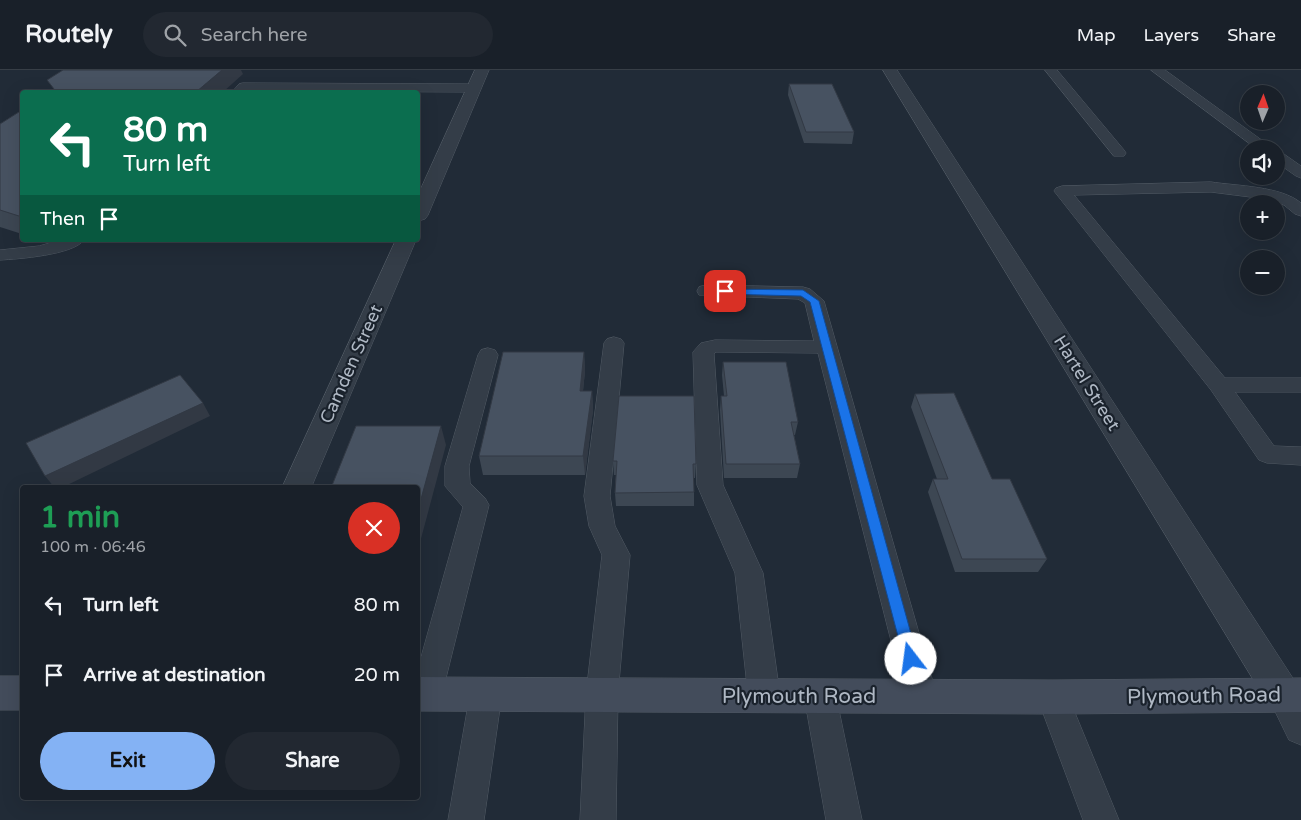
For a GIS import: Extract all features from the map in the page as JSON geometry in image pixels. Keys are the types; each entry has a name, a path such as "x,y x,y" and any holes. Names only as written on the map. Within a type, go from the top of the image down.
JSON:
{"main road":[{"path":"0,693 20,693"},
{"name":"Plymouth Road","path":"422,694 1053,697 1292,695"}],"street":[{"path":"420,210 482,70"},
{"name":"Hartel Street","path":"890,70 1292,695"},
{"name":"Camden Street","path":"297,485 405,242"}],"lane":[{"path":"1051,70 1119,153"},
{"path":"1157,70 1254,140"},
{"path":"240,90 254,76"},
{"path":"240,90 474,88"},
{"path":"1285,161 1301,173"},
{"path":"1301,211 1290,202 1269,195 1211,187 1062,191 1219,385 1267,454 1301,456"},
{"path":"0,255 20,254 62,246 71,242"},
{"path":"706,291 803,293 810,296 817,306 921,696"},
{"path":"598,820 602,694 616,555 602,526 597,496 614,342"},
{"path":"764,696 749,573 710,485 703,352 708,348 716,346 828,347"},
{"path":"422,694 476,505 458,486 457,466 488,355"},
{"path":"1219,385 1301,385"},
{"path":"466,820 486,694"},
{"path":"1292,695 1301,729"},
{"path":"820,696 844,820"},
{"path":"1053,697 1101,820"}],"building":[{"path":"63,70 222,70 198,90 52,90 54,89 47,80"},
{"path":"789,84 832,84 854,132 806,132"},
{"path":"20,111 20,216 0,210 0,124"},
{"path":"503,352 584,352 580,391 592,391 583,456 479,456"},
{"path":"723,362 786,362 798,422 791,422 800,464 726,464 721,396 727,396"},
{"path":"180,375 203,403 45,476 26,443"},
{"path":"954,393 992,479 1010,479 1047,559 962,559 933,479 948,479 915,394"},
{"path":"619,396 694,396 696,464 693,464 694,492 615,493 617,461 613,461"},
{"path":"356,426 441,426 420,503 420,485 332,485"}],"route":[{"path":"725,291 803,293 810,296 817,306 911,659"}]}
